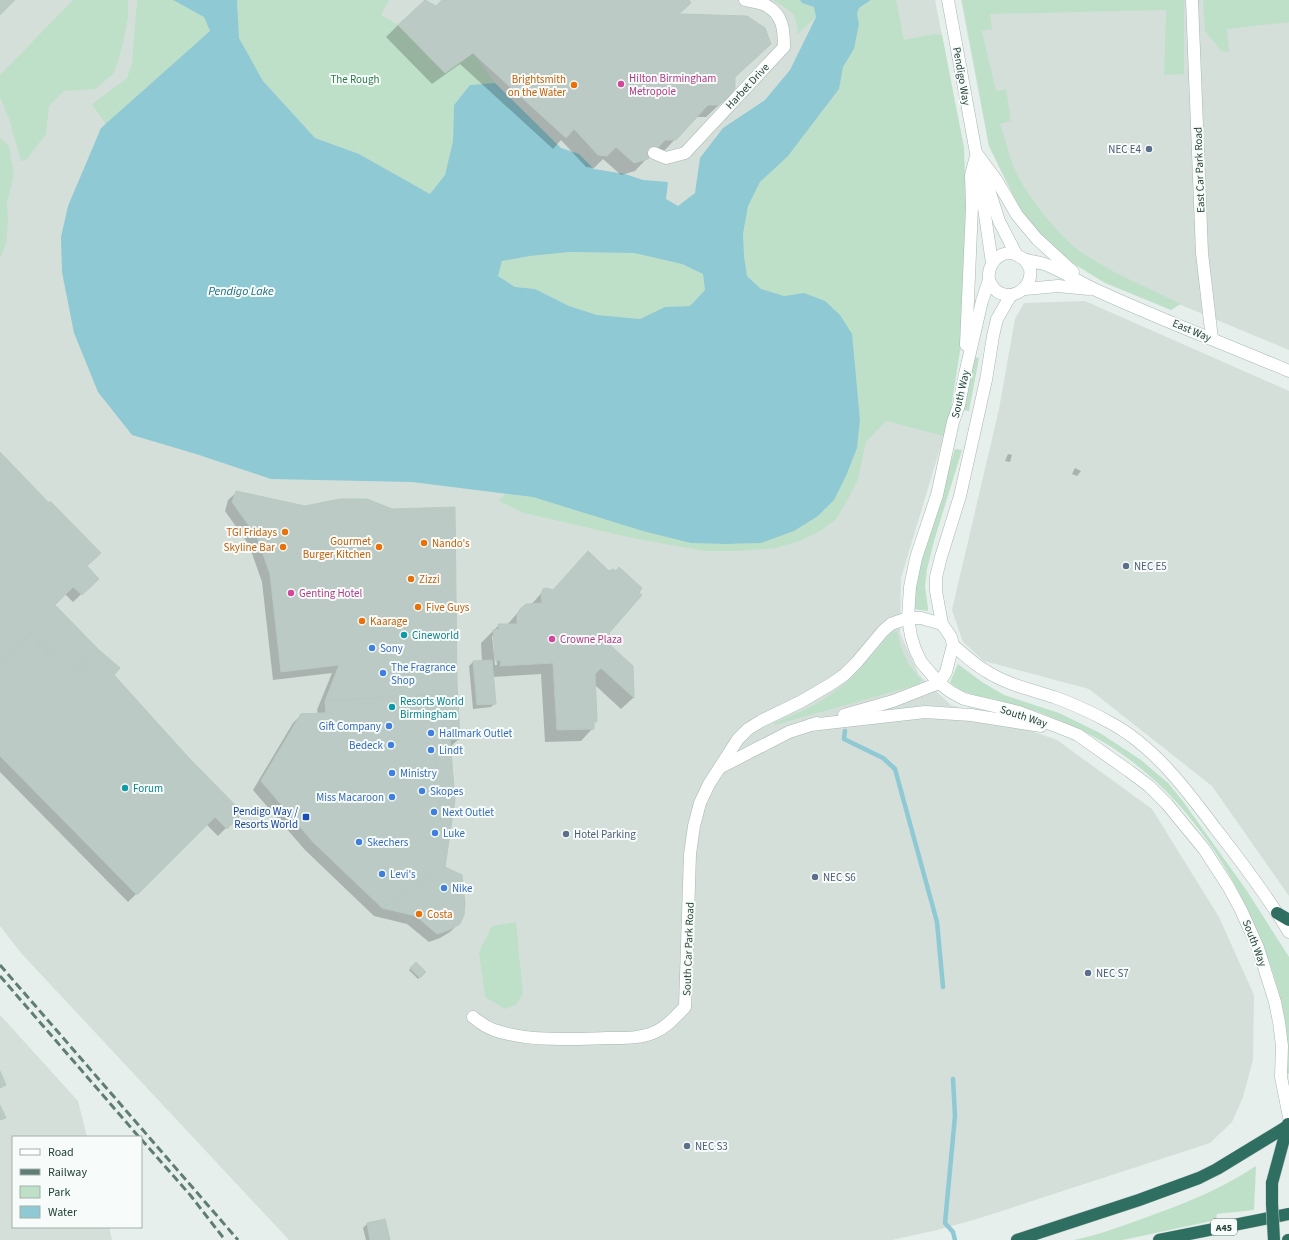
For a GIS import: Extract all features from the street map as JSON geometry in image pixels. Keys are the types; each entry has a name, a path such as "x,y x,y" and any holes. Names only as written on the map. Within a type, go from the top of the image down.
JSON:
{"highway":[{"path":"1277,913 1289,920"},
{"path":"1274,1240 1272,1183 1288,1122"},
{"path":"1017,1240 1139,1200 1199,1178 1217,1169 1288,1122"},
{"name":"A45","path":"1159,1240 1289,1214"}],"street":[{"name":"Harbet Drive","path":"654,153 666,158 685,153 784,47 784,35 780,17 766,5 745,0"},
{"name":"Pendigo Way","path":"948,0 976,153 992,263"},
{"name":"East Car Park Road","path":"1192,0 1202,253 1212,339"},
{"name":"Pendigo Way","path":"976,153 999,221 1020,257"},
{"path":"976,153 997,181 1018,215 1036,239 1094,289"},
{"path":"965,374 972,214 971,175 976,153"},
{"path":"1010,253 1020,257 1030,268 1030,279 1025,288 1018,293 1011,295 997,291 989,280 989,271 992,263 1002,254 1010,253"},
{"name":"East Way","path":"1020,257 1046,264 1094,289 1289,371"},
{"name":"South Way","path":"989,280 982,301 937,495 916,558 910,587 908,618 911,636 922,662 939,683 951,692 964,699 1019,712 1066,730 1084,740 1129,770 1149,786 1167,804 1204,849 1228,886 1241,910 1258,948 1274,1002 1282,1046 1281,1077 1288,1122"},
{"name":"East Way","path":"1025,288 1058,286 1094,289"},
{"name":"South Way","path":"1011,295 997,319 992,336 986,380 960,496 936,577 936,591 942,624 951,637 952,645 987,672 1091,712 1110,722 1158,759 1188,792 1227,843 1289,932"},
{"path":"908,618 921,618 942,624"},
{"name":"South Car Park Road","path":"474,1017 481,1024 495,1030 530,1037 576,1039 623,1038 640,1036 655,1032 665,1027 686,1007 690,854 694,826 700,803 709,784 738,739 748,729 802,701 844,675 857,662 883,630 891,624 908,618"},
{"path":"939,683 946,672 952,645"},
{"name":"South Car Park Road","path":"720,767 788,732 893,701 939,683"},
{"name":"South Car Park Road","path":"810,725 925,712 971,715 1066,730"}],"shaded area":[{"path":"0,0 935,0 964,148 950,415 901,578 900,633 919,675 951,705 1057,740 1152,809 1219,917 1254,995 1253,1060 1243,1097 1232,1122 1210,1143 977,1219 892,1240 289,1240 21,953 0,926"},
{"name":"NEC E4","path":"961,0 1289,0 1289,350 1062,255 1022,213 989,146"},
{"name":"NEC E5","path":"1085,301 1289,391 1289,896 1212,786 1089,689 984,661 963,642 952,610 999,409 1015,319 1024,303"},
{"path":"0,1015 78,1101 87,1136 12,1136 12,1228 109,1228 112,1240 0,1240"}],"green space":[{"path":"73,0 128,0 128,17 118,62 113,74 95,89 64,91 49,106 46,134 26,160 21,161 9,119 0,97 0,75"},
{"path":"137,0 173,0 204,17 210,31 106,124 92,104 127,78 132,63"},
{"name":"The Rough","path":"237,0 389,0 381,15 398,25 445,73 473,53 495,83 470,85 454,105 453,141 445,175 430,194 359,154 315,138 263,81 239,38"},
{"path":"773,0 800,0 802,3 814,7 816,17 798,34 796,21 792,13"},
{"path":"871,0 896,0 904,40 934,34 942,35 964,148 967,229 963,332 950,415 944,436 886,421 866,442 858,479 836,519 820,531 797,542 776,548 738,551 705,551 637,539 524,513 499,501 505,494 534,497 691,543 726,544 761,543 794,531 818,516 834,500 846,476 857,447 860,420 854,364 804,293 784,296 761,289 747,276 743,234 748,206 760,182 788,156 839,89 843,67 854,49 859,24 857,14 859,8"},
{"path":"962,0 1184,0 1184,74 1164,75 1166,10 990,14 992,29 982,31 996,91 1006,89 1011,121 1000,124 1008,151 1018,176 1038,207 1066,239 1084,254 1119,274 1181,304 1171,310 1105,283 1069,261 1041,236 1022,213 989,146"},
{"path":"1203,0 1289,0 1289,22 1227,29 1229,52 1221,51 1205,31"},
{"path":"0,138 9,146 14,175 7,203 8,221 6,244 0,258"},
{"path":"569,252 634,253 682,264 703,274 705,290 690,306 665,307 640,319 597,315 569,306 535,289 515,287 498,276 502,261 530,256"},
{"path":"973,357 979,358 969,411 963,410"},
{"path":"955,449 962,450 927,569 925,587 928,611 914,609 916,576"},
{"path":"897,631 901,648 909,665 921,680 920,684 775,725 774,723 814,705 827,697 862,667 892,632"},
{"path":"958,664 982,682 1004,695 1059,713 1100,733 1141,760 1168,783 1182,800 1247,891 1289,957 1289,1074 1287,1073 1285,1022 1281,1001 1261,940 1246,906 1229,874 1209,842 1186,813 1161,786 1133,762 1102,741 1039,712 965,692 955,686 950,682"},
{"path":"516,922 523,994 516,1005 505,1009 485,997 479,952 492,926"},
{"path":"1256,1166 1254,1210 1217,1214 1216,1220 1123,1240 1074,1240 1113,1229 1183,1204 1227,1183"}],"water":[{"name":"Pendigo Lake","path":"173,0 237,0 239,38 263,81 315,138 359,154 430,194 445,175 453,141 454,105 470,85 495,83 561,148 579,154 594,169 625,174 643,180 668,182 666,199 678,206 695,193 700,158 723,128 765,100 790,70 816,17 814,7 802,3 800,0 871,0 859,8 857,14 859,24 854,49 843,67 839,89 788,156 760,182 748,206 743,234 747,276 761,289 784,296 804,293 825,301 840,315 852,334 860,420 857,448 846,476 834,500 818,516 794,531 761,543 691,543 643,531 533,497 412,482 271,479 196,454 132,435 98,392 74,333 62,272 61,237 68,206 101,128 210,31 204,17","holes":["569,252 634,253 682,264 703,274 705,290 690,306 665,307 640,319 597,315 569,306 535,289 515,287 498,276 502,261 530,256"]}],"building":[{"path":"0,0 15,0 0,15"},
{"name":"Hilton Birmingham Metropole","path":"425,0 436,6 442,0 689,0 691,3 679,14 747,16 765,28 771,44 735,77 735,91 719,105 708,105 676,140 665,140 648,159 634,163 616,147 607,156 598,155 574,129 566,138 473,53 445,73 398,25"},
{"path":"0,452 49,503 50,501 101,553 87,566 99,579 82,595 73,587 55,605 99,650 72,676 30,633 0,662"},
{"name":"Resorts World Birmingham","path":"236,491 305,506 340,499 367,499 392,509 455,507 457,684 460,739 450,740 455,800 445,867 462,875 465,904 464,915 460,924 449,930 437,934 416,916 382,908 397,898 357,860 313,842 304,804 261,781 301,714 326,713 325,701 339,665 281,672 270,574 257,537 232,502"},
{"name":"Crowne Plaza","path":"588,551 609,571 613,569 616,571 619,567 642,588 639,593 642,595 609,633 611,646 633,666 634,698 601,668 595,674 597,721 594,723 594,729 557,730 553,663 500,666 501,661 495,660 493,630 499,629 498,624 517,624 517,615 520,609 526,604 542,603 541,594 543,589 546,588 553,590"},
{"name":"Forum","path":"30,633 72,676 99,650 120,668 114,675 188,757 243,813 227,829 215,817 137,895 0,756 0,662"},
{"path":"492,660 496,704 477,705 473,661"},
{"path":"442,694 444,749 434,750 445,867 382,908 313,842 261,781 301,714 326,713 325,701"},
{"path":"416,962 426,972 420,978 410,968"},
{"path":"0,1071 6,1085 0,1088"},
{"path":"0,1105 6,1118 0,1120"},
{"path":"385,1219 390,1240 370,1240 367,1223"}],"waterway":[{"path":"845,731 844,739 883,758 895,769 937,922 943,987"},
{"path":"953,1079 955,1116 945,1223 953,1232 955,1240"}],"railway":[{"path":"0,965 238,1240"},
{"path":"0,976 138,1136"},
{"path":"142,1140 191,1196 225,1240"}],"place":[{"name":"Hilton Birmingham Metropole","path":"621,84"},
{"name":"Brightsmith on the Water","path":"574,85"},
{"name":"NEC E4","path":"1149,149"},
{"name":"TGI Fridays","path":"285,532"},
{"name":"Nando's","path":"424,543"},
{"name":"Skyline Bar","path":"283,547"},
{"name":"Gourmet Burger Kitchen","path":"379,547"},
{"name":"NEC E5","path":"1126,566"},
{"name":"Zizzi","path":"411,579"},
{"name":"Genting Hotel","path":"291,593"},
{"name":"Five Guys","path":"418,607"},
{"name":"Kaarage","path":"362,621"},
{"name":"Cineworld","path":"404,635"},
{"name":"Crowne Plaza","path":"552,639"},
{"name":"Sony","path":"372,648"},
{"name":"The Fragrance Shop","path":"383,673"},
{"name":"Resorts World Birmingham","path":"392,707"},
{"name":"Gift Company","path":"389,726"},
{"name":"Hallmark Outlet","path":"431,733"},
{"name":"Bedeck","path":"391,745"},
{"name":"Lindt","path":"431,750"},
{"name":"Ministry","path":"392,773"},
{"name":"Forum","path":"125,788"},
{"name":"Skopes","path":"422,791"},
{"name":"Miss Macaroon","path":"392,797"},
{"name":"Next Outlet","path":"434,812"},
{"name":"Pendigo Way / Resorts World","path":"306,817"},
{"name":"Luke","path":"435,833"},
{"name":"Hotel Parking","path":"566,834"},
{"name":"Skechers","path":"359,842"},
{"name":"Levi's","path":"382,874"},
{"name":"NEC S6","path":"815,877"},
{"name":"Nike","path":"444,888"},
{"name":"Costa","path":"419,914"},
{"name":"NEC S7","path":"1088,973"},
{"name":"NEC S3","path":"687,1146"}]}
